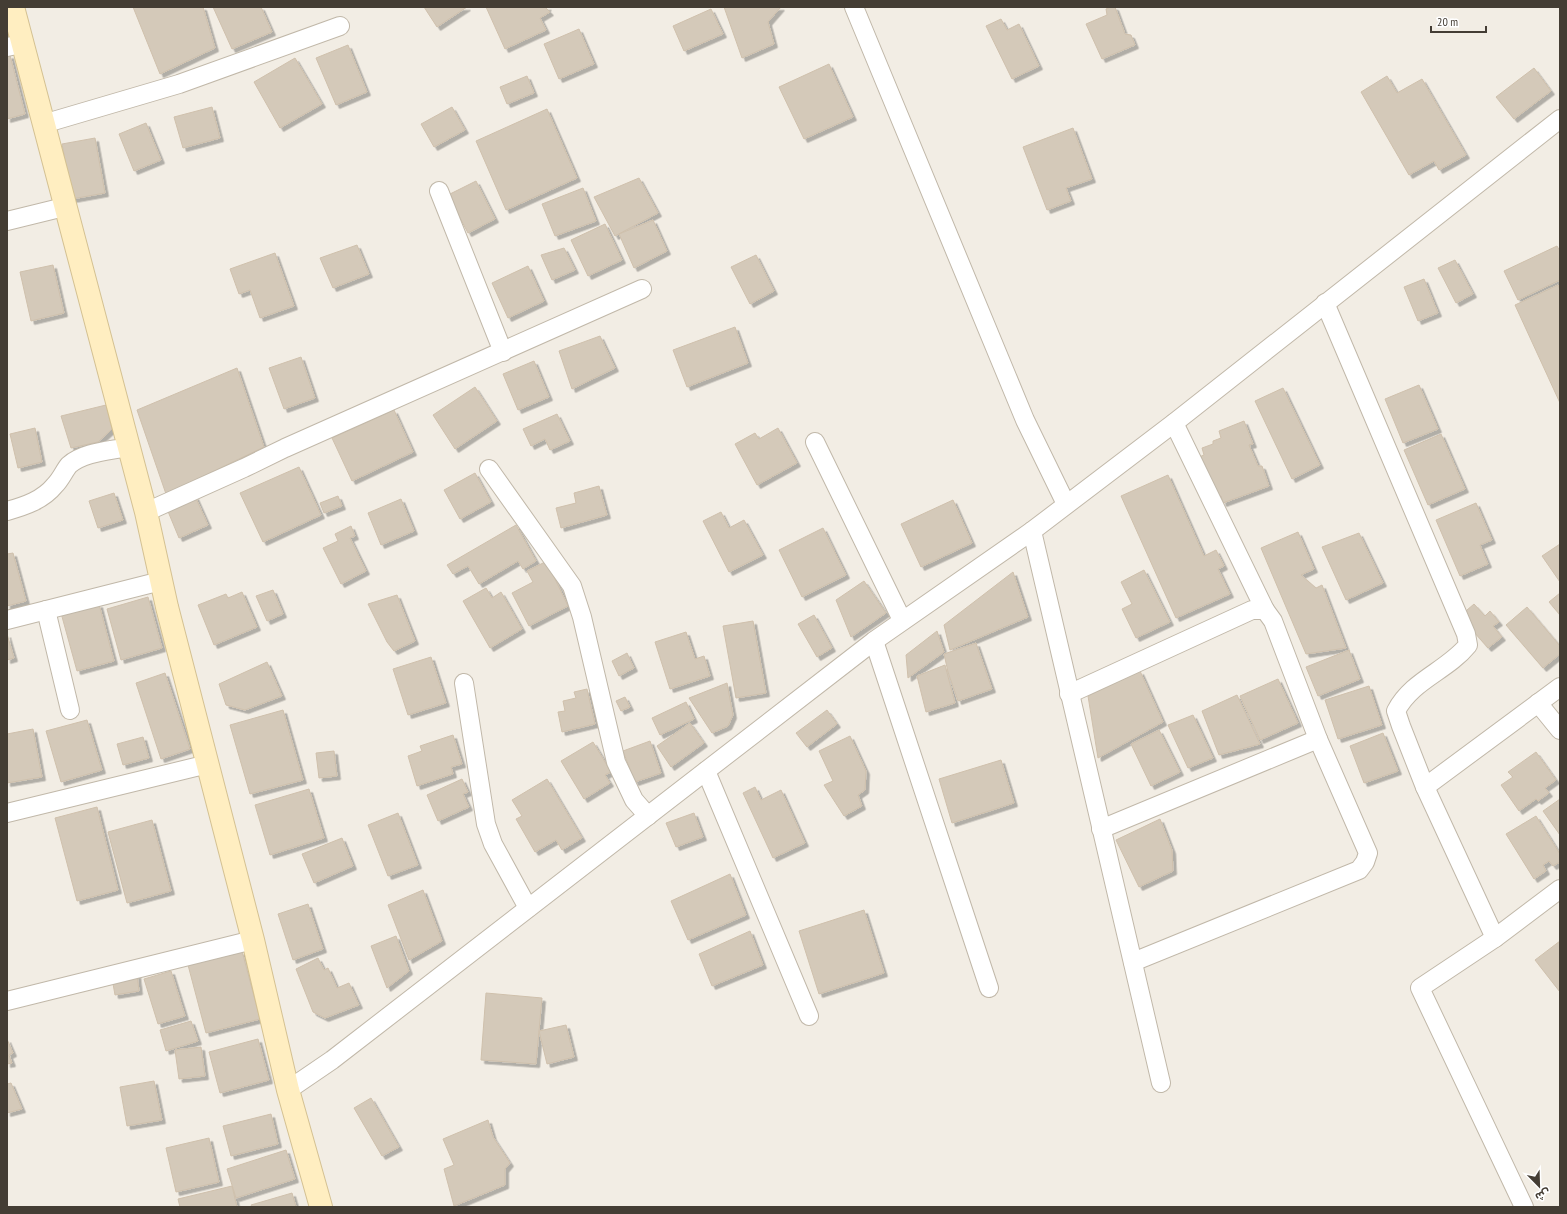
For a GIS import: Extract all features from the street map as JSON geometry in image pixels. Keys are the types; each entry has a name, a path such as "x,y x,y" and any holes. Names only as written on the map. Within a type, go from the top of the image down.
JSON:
{"main road":[{"path":"13,7 14,46 43,124 146,512 161,581 254,940 288,1090 320,1207"}],"street":[{"path":"854,7 1025,420 1066,504"},
{"path":"43,124 179,84 340,26"},
{"path":"288,1090 332,1060 874,641 902,620 1032,531 1174,423 1560,119"},
{"path":"439,192 503,352"},
{"path":"7,221 64,207"},
{"path":"146,512 285,448 642,289"},
{"path":"1325,304 1466,634 1468,645 1460,655 1412,689 1403,698 1396,710 1425,787 1494,938"},
{"path":"1133,962 1359,870 1365,862 1368,853 1318,739 1273,620 1265,610 1174,423"},
{"path":"815,442 902,620"},
{"path":"7,511 22,507 42,498 56,485 69,465 82,457 128,447"},
{"path":"489,469 572,586 582,617 616,762 634,800 648,816"},
{"path":"1032,531 1069,694 1162,1083"},
{"path":"7,620 161,581"},
{"path":"46,610 70,710"},
{"path":"1069,694 1252,610 1265,610"},
{"path":"874,641 988,988"},
{"path":"464,683 486,824 493,844 528,908"},
{"path":"1425,787 1560,687"},
{"path":"1538,703 1560,730"},
{"path":"1101,829 1318,739"},
{"path":"7,812 208,764"},
{"path":"706,771 810,1016"},
{"path":"1524,1207 1420,988 1494,938 1560,889"},
{"path":"7,1001 254,940"}],"building":[{"path":"133,7 203,7 215,48 160,74"},
{"path":"213,7 261,7 272,32 232,49"},
{"path":"424,7 467,7 437,27"},
{"path":"486,7 548,7 546,8 550,12 540,18 546,30 505,49"},
{"path":"724,7 781,7 768,22 774,44 742,58"},
{"path":"1115,7 1125,34 1131,35 1135,45 1102,59 1086,24 1107,15 1106,9"},
{"path":"711,9 723,34 684,51 673,26"},
{"path":"1001,19 1007,30 1019,24 1039,66 1012,79 986,26"},
{"path":"579,29 594,64 559,79 544,44"},
{"path":"348,45 367,92 336,105 316,58"},
{"path":"10,55 25,114 7,119 7,56"},
{"path":"295,58 322,104 280,128 254,82"},
{"path":"829,64 853,117 804,139 779,87"},
{"path":"1534,68 1551,91 1514,119 1496,97"},
{"path":"527,76 534,93 507,104 500,87"},
{"path":"1387,76 1397,93 1422,79 1466,155 1439,170 1434,161 1409,175 1361,92"},
{"path":"212,107 220,138 183,148 174,117"},
{"path":"452,107 465,130 434,147 421,124"},
{"path":"547,109 577,178 506,210 476,141"},
{"path":"146,123 161,160 134,171 119,134"},
{"path":"1073,128 1092,179 1066,188 1071,201 1047,210 1023,147"},
{"path":"95,138 105,193 72,199 62,144"},
{"path":"639,178 658,213 615,236 594,197"},
{"path":"476,181 495,219 468,233 448,195"},
{"path":"583,188 596,221 555,236 542,204"},
{"path":"653,220 667,251 634,268 619,234"},
{"path":"605,224 622,260 588,276 571,240"},
{"path":"357,245 369,274 333,288 320,258"},
{"path":"1557,246 1560,251 1560,280 1518,300 1504,271"},
{"path":"564,248 575,270 552,280 541,255"},
{"path":"275,253 294,306 260,318 250,290 239,294 230,269"},
{"path":"756,255 774,291 750,304 731,267"},
{"path":"1455,260 1473,294 1456,303 1438,268"},
{"path":"53,265 64,313 31,321 20,272"},
{"path":"528,266 544,301 508,318 492,283"},
{"path":"1424,279 1438,313 1418,321 1404,287"},
{"path":"1558,285 1560,290 1560,403 1515,305"},
{"path":"735,327 748,363 687,387 673,350"},
{"path":"600,336 615,368 572,389 559,351"},
{"path":"301,357 315,398 284,409 269,368"},
{"path":"534,361 549,397 518,410 503,374"},
{"path":"237,368 264,447 166,494 137,410"},
{"path":"1419,385 1438,429 1403,443 1385,399"},
{"path":"475,387 497,421 455,449 433,415"},
{"path":"1283,388 1320,465 1292,479 1255,401"},
{"path":"106,405 112,429 98,442 71,448 61,416"},
{"path":"394,410 413,452 352,481 332,438"},
{"path":"557,414 570,441 550,450 545,439 531,446 523,429"},
{"path":"1244,421 1253,444 1249,445 1258,466 1262,466 1269,486 1223,503 1221,496 1214,498 1199,457 1204,455 1202,448 1213,444 1213,441 1221,438 1219,431"},
{"path":"35,428 42,462 18,468 10,434"},
{"path":"778,428 797,463 757,485 735,444 755,433 759,439"},
{"path":"1441,434 1465,489 1428,505 1404,450"},
{"path":"299,467 321,515 263,542 240,493"},
{"path":"475,473 491,502 460,519 444,490"},
{"path":"1168,475 1204,556 1216,550 1224,566 1218,569 1230,594 1176,618 1121,496"},
{"path":"599,486 607,515 561,528 556,508 576,503 574,493"},
{"path":"114,493 123,520 98,528 89,501"},
{"path":"195,496 208,525 179,538 167,509"},
{"path":"338,496 342,506 324,513 320,503"},
{"path":"401,499 414,531 381,545 368,513"},
{"path":"953,500 972,543 921,567 901,524"},
{"path":"1476,503 1492,540 1480,545 1488,564 1460,576 1436,520"},
{"path":"721,512 729,528 744,520 763,555 729,572 703,521"},
{"path":"516,525 536,561 523,569 518,561 479,584 468,566 453,574 447,565"},
{"path":"351,526 355,536 350,538 366,571 341,584 323,548 338,541 335,534"},
{"path":"823,528 846,575 802,597 779,550"},
{"path":"1298,532 1314,569 1301,575 1316,588 1322,585 1346,648 1306,654 1261,548"},
{"path":"1359,533 1383,583 1346,600 1322,547"},
{"path":"1560,544 1560,582 1542,556"},
{"path":"13,553 26,601 7,606 7,554"},
{"path":"551,559 559,575 554,577 568,606 529,626 512,593 533,582 527,571"},
{"path":"1144,570 1170,622 1136,638 1122,609 1132,604 1121,582"},
{"path":"1013,572 1028,617 950,650 944,625"},
{"path":"864,581 886,613 851,637 836,600"},
{"path":"486,588 492,598 501,592 522,629 490,648 463,601"},
{"path":"273,590 283,614 267,621 256,596"},
{"path":"242,592 257,627 214,645 198,605 226,594 228,598"},
{"path":"1560,593 1560,615 1549,602"},
{"path":"397,595 415,641 394,651 387,642 368,604"},
{"path":"148,597 162,648 121,660 107,609"},
{"path":"99,604 114,661 77,671 61,613"},
{"path":"1474,604 1485,616 1490,611 1499,622 1493,626 1502,637 1488,648 1460,616"},
{"path":"1527,607 1560,646 1560,654 1543,668 1506,625"},
{"path":"814,615 832,648 817,657 798,624"},
{"path":"753,621 766,693 736,698 723,626"},
{"path":"937,631 944,652 908,678 906,655"},
{"path":"686,632 695,659 704,656 710,676 670,689 655,642"},
{"path":"7,634 14,658 7,660"},
{"path":"976,643 992,689 958,701 948,672 944,654"},
{"path":"1349,650 1360,679 1318,696 1306,667"},
{"path":"627,653 634,668 619,676 612,661"},
{"path":"431,657 446,703 408,715 393,669"},
{"path":"267,662 282,696 245,710 226,705 219,684"},
{"path":"945,665 955,703 926,712 917,676"},
{"path":"1140,671 1163,722 1098,758 1088,696"},
{"path":"165,673 190,749 161,759 136,683"},
{"path":"1278,679 1298,723 1260,740 1240,696"},
{"path":"727,683 733,715 728,726 712,733 689,698"},
{"path":"1369,686 1382,725 1338,739 1325,700"},
{"path":"587,689 595,724 562,732 558,712 565,711 563,701 576,698 574,692"},
{"path":"1237,695 1260,744 1219,755 1202,711"},
{"path":"625,697 630,707 621,711 616,701"},
{"path":"686,702 694,719 660,735 652,718"},
{"path":"283,710 303,780 250,794 230,725"},
{"path":"827,710 837,724 807,747 796,733"},
{"path":"1193,715 1213,758 1188,768 1168,725"},
{"path":"87,720 102,770 61,782 46,731"},
{"path":"690,723 704,743 671,767 657,746"},
{"path":"33,729 42,777 7,783 7,734"},
{"path":"1159,730 1180,772 1151,786 1131,744"},
{"path":"1383,733 1398,771 1364,783 1350,746"},
{"path":"453,735 462,764 451,767 453,774 417,786 408,756 422,751 420,746"},
{"path":"850,736 866,771 865,790 858,795 862,806 844,816 824,785 833,781 819,751"},
{"path":"143,737 149,758 123,765 117,744"},
{"path":"650,741 661,773 635,782 623,751"},
{"path":"593,742 611,772 605,775 610,783 584,799 561,761"},
{"path":"334,751 337,776 319,778 316,753"},
{"path":"1536,752 1556,780 1545,788 1549,793 1538,801 1536,799 1519,811 1501,785 1513,777 1508,772"},
{"path":"1001,760 1014,803 952,823 939,779"},
{"path":"462,779 468,792 463,794 469,807 438,821 427,795"},
{"path":"547,779 582,838 562,850 556,840 535,852 516,819 522,816 512,800"},
{"path":"755,787 761,800 781,790 805,843 773,858 743,793"},
{"path":"309,789 324,838 270,855 255,805"},
{"path":"1560,799 1560,835 1543,811"},
{"path":"97,807 118,890 77,901 55,818"},
{"path":"398,813 418,865 388,876 368,825"},
{"path":"694,813 703,837 676,847 666,823"},
{"path":"1536,816 1560,854 1560,862 1553,866 1549,861 1543,865 1546,871 1534,879 1506,834"},
{"path":"1160,819 1172,850 1173,871 1139,887 1116,840"},
{"path":"152,820 171,891 127,903 108,832"},
{"path":"342,838 353,866 314,883 302,854"},
{"path":"730,874 746,915 688,940 671,901"},
{"path":"423,890 442,941 409,960 388,905"},
{"path":"308,904 323,949 293,960 278,914"},
{"path":"864,910 884,973 819,994 799,931"},
{"path":"750,931 763,965 712,986 699,954"},
{"path":"396,936 409,971 387,988 371,946"},
{"path":"1560,941 1560,992 1535,960"},
{"path":"242,951 260,1019 206,1033 188,965"},
{"path":"318,958 324,970 328,968 337,988 349,983 359,1005 325,1018 313,1012 296,969"},
{"path":"171,971 185,1016 158,1024 144,979"},
{"path":"137,974 139,991 115,995 112,978"},
{"path":"486,993 542,998 536,1064 481,1060"},
{"path":"191,1021 198,1041 166,1051 160,1030"},
{"path":"566,1025 574,1057 547,1064 539,1031"},
{"path":"7,1039 13,1053 9,1055 12,1063 7,1064"},
{"path":"258,1039 269,1080 220,1093 209,1052"},
{"path":"201,1047 205,1076 179,1079 175,1050"},
{"path":"154,1081 162,1120 127,1126 120,1087"},
{"path":"11,1083 22,1109 7,1113 7,1084"},
{"path":"371,1098 399,1147 382,1156 354,1108"},
{"path":"271,1114 278,1144 231,1156 223,1126"},
{"path":"488,1120 493,1137 510,1163 505,1169 505,1185 454,1206 444,1169 454,1165 443,1139"},
{"path":"209,1138 219,1182 176,1192 166,1148"},
{"path":"286,1150 295,1179 236,1198 227,1169"},
{"path":"232,1186 237,1207 180,1207 178,1199"},
{"path":"292,1193 296,1207 252,1207 251,1205"}]}
